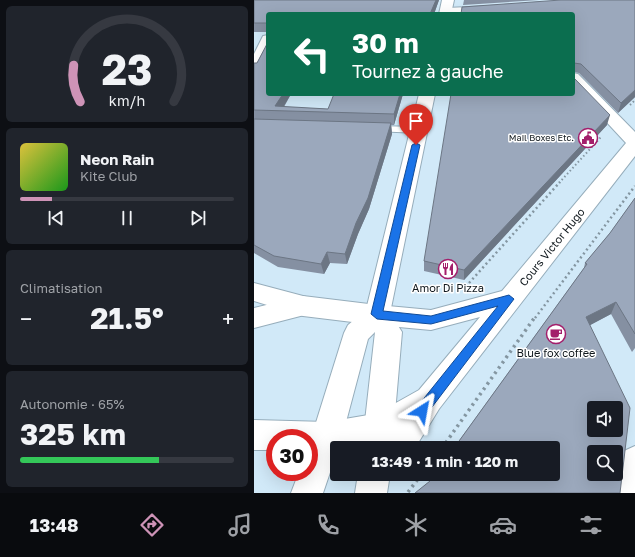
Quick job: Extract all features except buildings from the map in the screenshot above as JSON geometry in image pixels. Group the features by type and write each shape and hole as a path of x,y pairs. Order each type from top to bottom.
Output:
{"street":[{"path":"446,12 448,0"},
{"path":"460,12 504,9"},
{"path":"254,37 266,38"},
{"path":"254,68 266,42"},
{"path":"575,80 635,143"},
{"path":"308,493 357,333 377,314 428,96"},
{"name":"Cours Victor Hugo","path":"385,441 429,399 635,143"},
{"path":"254,292 303,306 431,320 509,299"},
{"path":"254,318 303,306"},
{"path":"254,435 326,437 385,441 389,332 377,314"},
{"path":"632,493 635,462"}],"lane":[{"path":"364,128 419,130"}],"path":[{"path":"464,288 604,133"},
{"path":"447,441 559,284 635,186"},
{"path":"408,492 417,481"}],"place":[{"name":"Mail Boxes Etc.","path":"588,138"},
{"name":"Amor Di Pizza","path":"448,269"},
{"name":"Blue fox coffee","path":"556,334"}],"route":[{"path":"416,145 377,314 431,320 509,299 429,399 422,411"}]}
